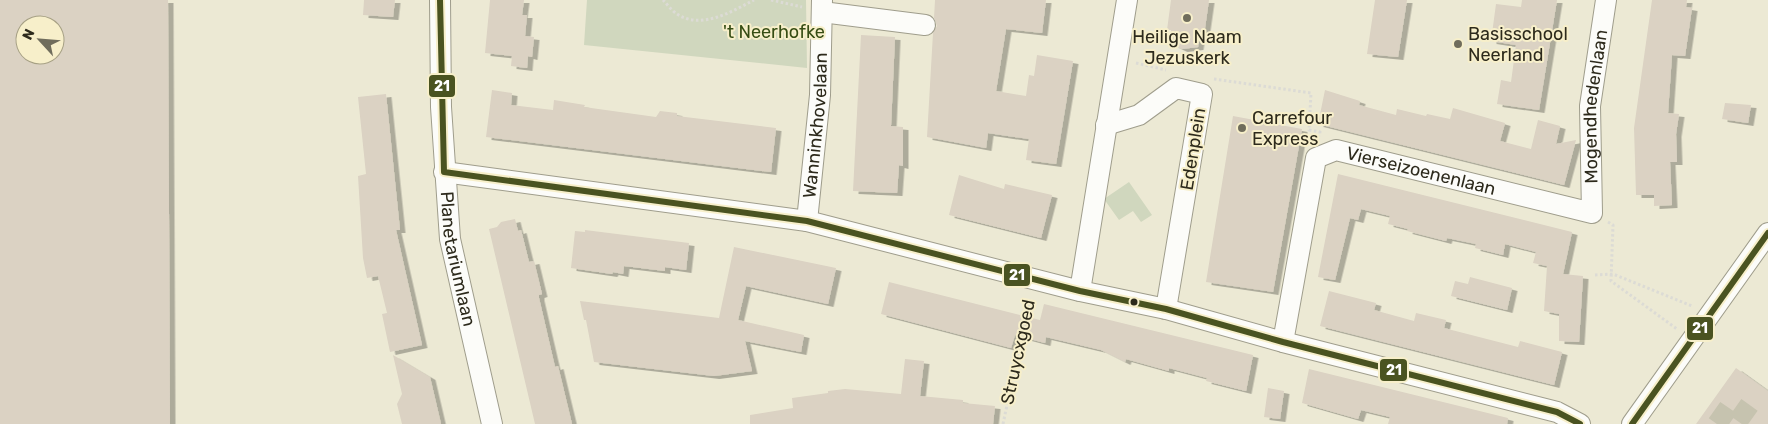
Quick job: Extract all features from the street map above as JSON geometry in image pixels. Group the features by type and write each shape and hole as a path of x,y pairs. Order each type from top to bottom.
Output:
{"street":[{"name":"Planetariumlaan","path":"440,0 441,107 450,239 492,424"},
{"path":"1080,291 1127,0"},
{"name":"Mogendhedenlaan","path":"1592,213 1590,106 1606,0"},
{"path":"822,6 925,25"},
{"name":"Wanninkhovelaan","path":"807,221 820,95 822,6"},
{"name":"Edenplein","path":"1106,125 1139,115 1176,88 1202,94 1166,309"},
{"name":"Vierseizoenenlaan","path":"1316,158 1336,150 1592,213"},
{"path":"1283,342 1316,158"},
{"path":"444,172 807,221 1080,291 1166,309 1283,342 1557,412 1580,424"},
{"path":"1634,423 1768,233"}],"path":[{"path":"663,0 676,14 696,22 728,14 754,0"},
{"path":"771,0 822,6"},
{"path":"1116,59 1174,72"},
{"path":"1212,79 1311,92 1308,130 1320,132 1316,158"},
{"path":"1592,213 1613,225 1613,274 1611,281 1692,340"},
{"path":"1595,275 1613,274 1711,313"},
{"name":"Struycxgoed","path":"1003,424 1034,279"}],"green space":[{"name":"'t Neerhofke","path":"587,0 806,0 807,68 584,45"},
{"path":"1129,182 1152,215 1141,222 1133,211 1119,220 1104,199"}],"building":[{"path":"0,0 168,0 170,424 0,424"},
{"path":"364,0 395,0 393,17 363,15"},
{"path":"490,0 524,0 522,15 527,15 525,36 534,37 532,57 528,56 527,68 511,66 512,56 485,53"},
{"path":"935,0 1046,0 1042,33 1006,29 996,91 1026,96 1029,75 1034,76 1037,55 1073,61 1056,164 1026,160 1029,139 988,133 986,148 927,137 933,33 937,26 934,18"},
{"name":"Heilige Naam Jezuskerk","path":"1171,0 1209,0 1204,35 1200,35 1198,47 1182,49 1169,43 1171,30 1167,30"},
{"path":"1375,0 1407,0 1398,57 1367,54"},
{"path":"1522,0 1557,0 1539,110 1497,104 1501,80 1511,82 1516,45 1491,41 1496,4 1521,7"},
{"path":"1652,0 1687,0 1686,7 1692,8 1685,56 1672,55 1668,113 1679,114 1676,134 1677,162 1670,162 1672,205 1654,206 1654,195 1636,195 1634,128"},
{"path":"861,35 895,37 891,126 903,127 903,166 899,165 897,193 853,191"},
{"path":"492,90 512,93 511,105 553,110 554,100 585,105 584,107 656,117 660,111 677,113 677,116 776,128 771,172 486,137"},
{"path":"1325,90 1360,101 1359,105 1396,115 1397,109 1426,116 1427,114 1450,119 1453,108 1505,123 1500,141 1531,149 1538,120 1560,126 1556,144 1576,140 1564,185 1318,124"},
{"path":"386,94 400,230 396,230 422,345 390,352 382,314 387,313 378,276 367,278 363,258 358,176 366,174 358,97"},
{"path":"1725,103 1751,105 1748,123 1722,119"},
{"path":"1233,116 1302,129 1273,292 1206,282"},
{"path":"1338,174 1572,232 1563,274 1583,276 1579,342 1559,341 1559,314 1544,311 1547,266 1533,263 1536,252 1505,244 1503,255 1475,248 1476,244 1447,238 1446,241 1407,231 1408,229 1388,224 1390,216 1361,209 1358,220 1350,218 1335,280 1318,277"},
{"path":"959,175 1004,189 1005,184 1052,195 1041,238 949,215"},
{"path":"515,219 518,231 521,230 529,262 534,261 542,294 539,295 539,298 555,367 558,366 572,424 535,424 489,229 497,227 501,222"},
{"path":"585,230 689,243 686,270 665,267 665,271 624,266 623,274 613,272 612,274 571,268 575,231 585,232"},
{"path":"734,247 836,268 828,304 746,286 738,320 804,335 801,352 745,341 752,371 714,376 594,362 586,320 584,320 580,301 719,318"},
{"path":"1470,277 1512,288 1507,310 1451,296 1455,281 1468,284"},
{"path":"889,282 1040,320 1044,304 1253,355 1246,391 1206,381 1207,378 1169,368 1169,371 1126,359 1125,362 1101,350 1046,337 1045,343 1015,335 1011,348 881,314"},
{"path":"1329,291 1376,303 1374,310 1414,321 1416,313 1446,320 1444,328 1518,347 1520,341 1562,352 1554,385 1320,326"},
{"path":"393,355 430,377 441,424 402,424 397,404 402,394"},
{"path":"905,359 924,361 920,396 963,400 963,403 995,406 993,424 750,424 750,415 793,408 792,398 845,389 901,394"},
{"path":"1736,368 1768,391 1768,424 1696,424"},
{"path":"1309,369 1508,418 1507,424 1388,424 1390,417 1361,410 1358,419 1302,403"},
{"path":"1268,388 1284,391 1280,419 1264,417"}],"tunnel":[{"path":"1717,424 1731,404 1759,424"}],"transit line":[{"name":"21","path":"440,0 444,172"},
{"name":"21","path":"444,172 807,221 1080,291 1166,309 1283,342 1557,412 1580,424"},
{"name":"21","path":"1632,424 1768,233"}],"place":[{"name":"Heilige Naam Jezuskerk","path":"1187,18"},
{"name":"Basisschool Neerland","path":"1458,44"},
{"name":"Carrefour Express","path":"1242,128"}]}
